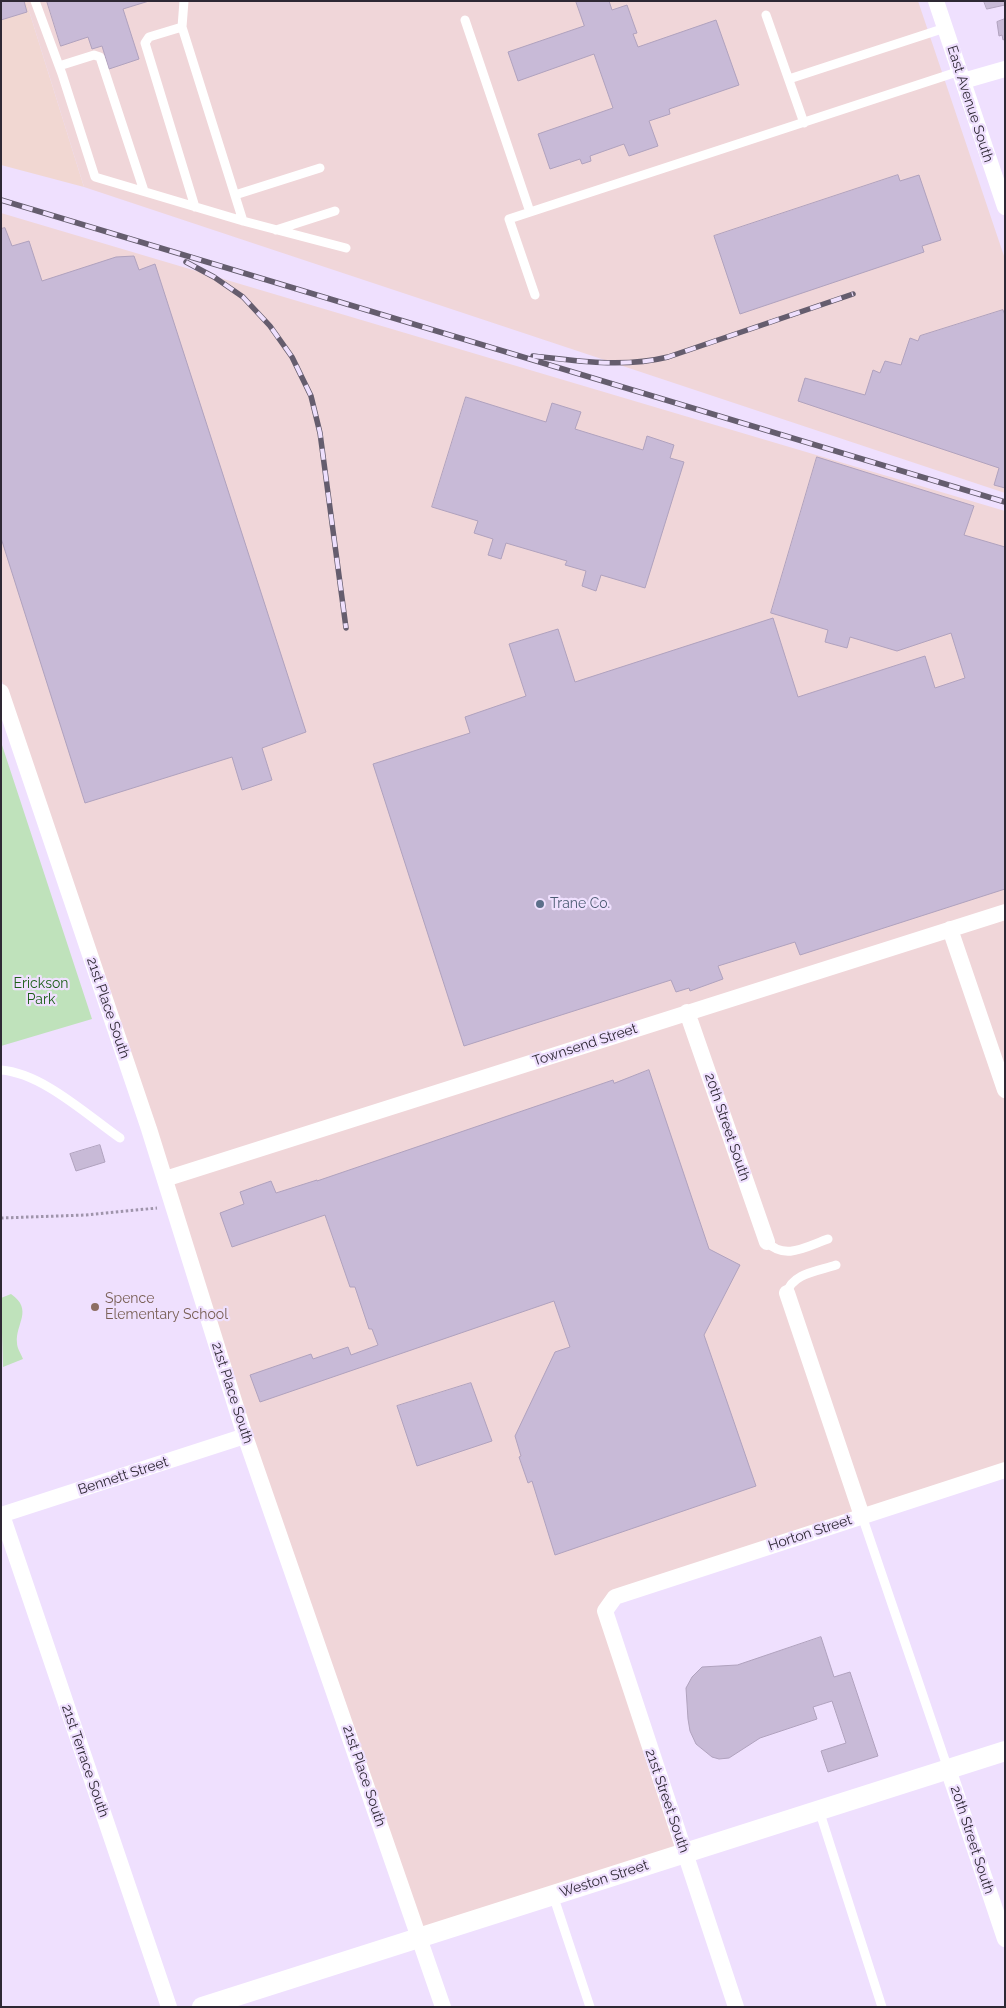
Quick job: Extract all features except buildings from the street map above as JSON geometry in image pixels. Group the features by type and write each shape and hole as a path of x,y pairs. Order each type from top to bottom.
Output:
{"street":[{"name":"East Avenue South","path":"936,1 1005,207"},
{"path":"962,76 1005,69"},
{"name":"21st Place South","path":"1,692 164,1178 245,1436 443,2007"},
{"name":"Townsend Street","path":"164,1178 1005,912"},
{"path":"950,929 1005,1090"},
{"name":"20th Street South","path":"687,1012 767,1242"},
{"path":"787,1293 862,1516"},
{"name":"Bennett Street","path":"2,1515 245,1436"},
{"name":"Horton Street","path":"615,1597 1005,1470"},
{"name":"21st Terrace South","path":"2,1515 169,2007"},
{"name":"21st Street South","path":"615,1597 606,1611 736,2007"},
{"name":"Weston Street","path":"202,2007 1005,1751"},
{"name":"20th Street South","path":"948,1769 1005,1939"}],"lane":[{"path":"35,1 59,66 95,177 243,221 346,248"},
{"path":"184,1 182,27 243,221"},
{"path":"766,15 804,123"},
{"path":"465,20 530,212"},
{"path":"182,27 149,37 145,43 195,207"},
{"path":"789,79 945,28"},
{"path":"59,66 94,55 100,57 144,192"},
{"path":"535,295 509,219 804,123 962,76"},
{"path":"235,195 320,168"},
{"path":"276,230 335,211"},
{"path":"1,1070 9,1070 46,1086 120,1138"},
{"path":"767,1242 775,1250 786,1252 828,1239"},
{"path":"787,1293 789,1286 795,1280 836,1265"},
{"path":"862,1516 948,1769"},
{"path":"819,1810 882,2007"},
{"path":"553,1895 590,2007"}],"path":[{"path":"1,1218 151,1210 172,1204"}],"shaded area":[{"path":"1,1 26,1 84,187 1,165"},
{"path":"26,1 918,1 1005,259 1005,493 84,187"},
{"name":"Trane Co.","path":"1,213 1005,511 1005,1471 615,1597 606,1611 685,1853 420,1937 165,1179 1,678"}],"green space":[{"name":"Erickson Park","path":"1,742 92,1019 1,1046"},
{"path":"11,1294 18,1300 21,1306 22,1317 17,1343 23,1359 3,1367 1,1298"}],"railway":[{"path":"1,200 1005,502"},
{"path":"186,262 214,277 243,297 270,326 292,357 311,396 320,433 346,628"},
{"path":"533,356 617,363 668,357 853,294"}],"place":[{"name":"Trane Co.","path":"540,904"},
{"name":"Spence Elementary School","path":"95,1307"}]}
